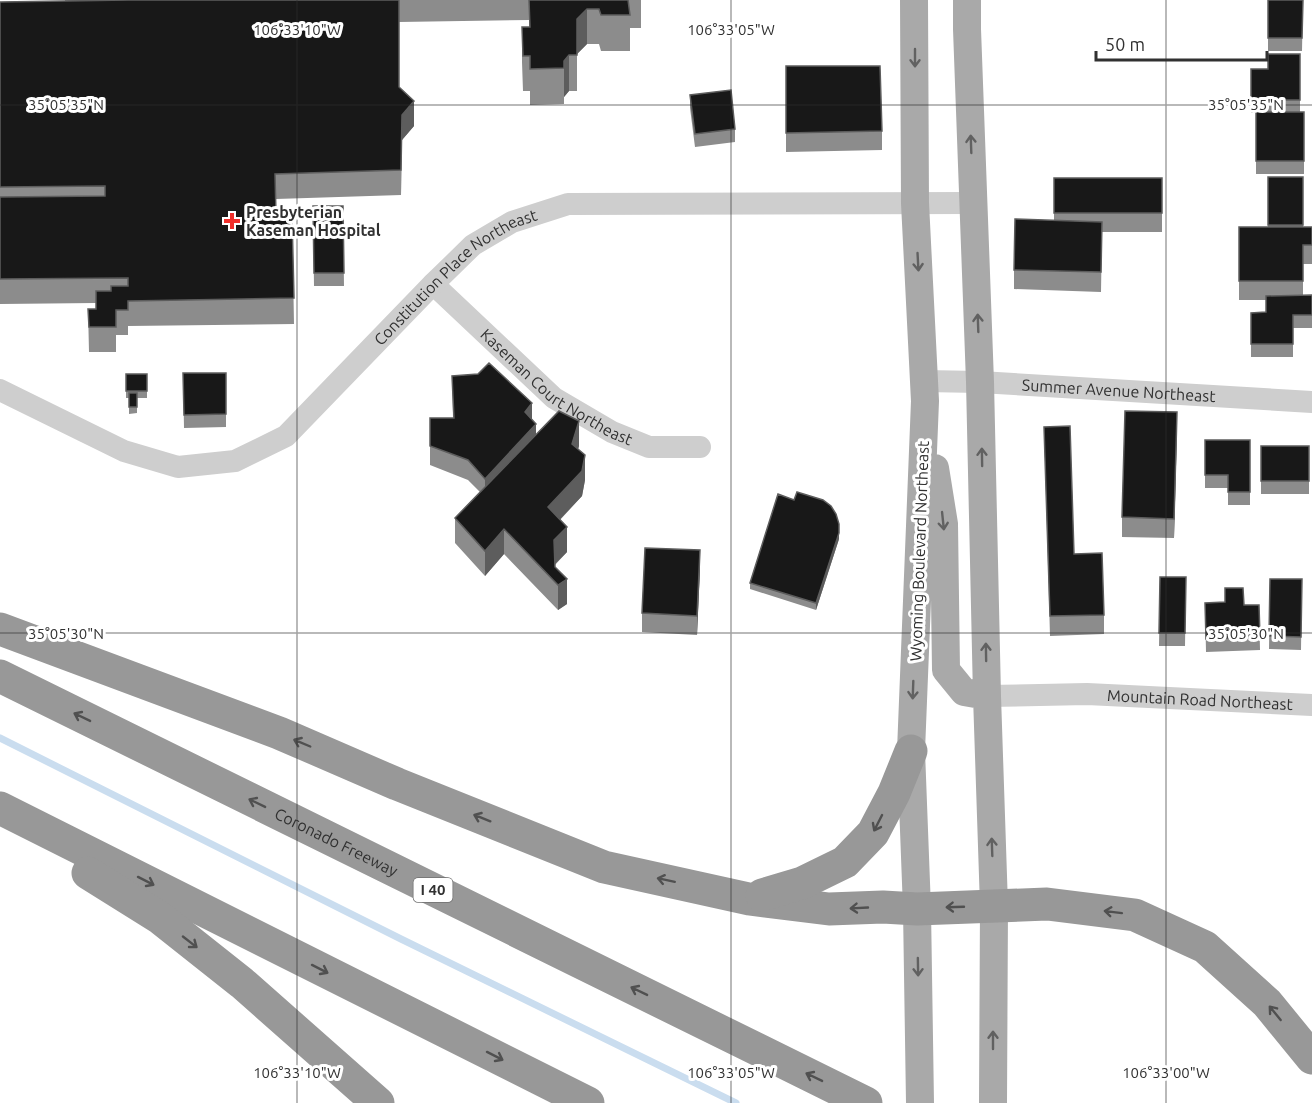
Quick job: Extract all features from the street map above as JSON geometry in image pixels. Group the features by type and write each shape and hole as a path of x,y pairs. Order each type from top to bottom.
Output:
{"highway":[{"path":"0,629 279,733 397,784 604,867 749,899 829,909 883,907 917,909 1047,904 1135,915 1205,947 1267,1003 1312,1058"},
{"name":"Coronado Freeway","path":"0,676 867,1103"},
{"path":"749,899 802,884 845,862 873,833 894,793 911,751"},
{"path":"0,808 588,1103"},
{"path":"0,818 159,918 242,983 378,1103"}],"main road":[{"name":"Wyoming Boulevard Northeast","path":"914,0 915,203 925,391 911,751 917,909 920,1103"},
{"path":"967,0 994,906 993,1101"},
{"path":"925,391 944,524 946,670 964,692 987,696"}],"street":[{"name":"Constitution Place Northeast","path":"0,390 123,451 178,467 235,460 286,436 473,245 512,222 568,204 974,203"},
{"name":"Kaseman Court Northeast","path":"433,284 554,399 612,432 649,447 700,447"},
{"name":"Summer Avenue Northeast","path":"925,391 980,382 1312,402"},
{"name":"Mountain Road Northeast","path":"987,696 1088,694 1312,705"}],"building":[{"path":"399,0 399,87 414,101 402,115 401,170 275,174 276,214 292,215 294,298 128,301 128,310 116,310 116,327 89,327 88,309 96,309 96,291 111,291 111,286 128,286 128,278 0,279 0,197 105,196 105,186 0,187 0,2"},
{"path":"529,0 628,0 630,15 601,15 599,9 587,9 577,19 577,55 569,55 564,61 564,68 530,69 530,56 523,56 522,27 530,27"},
{"path":"1268,0 1303,0 1302,38 1268,38"},
{"path":"1268,54 1300,54 1300,100 1251,100 1251,69 1268,69"},
{"path":"786,66 880,66 882,131 786,133"},
{"path":"731,90 735,129 695,134 690,95"},
{"path":"1256,112 1304,112 1304,161 1256,161"},
{"path":"1268,177 1303,177 1303,225 1268,225"},
{"path":"1054,178 1162,178 1162,213 1054,213"},
{"path":"313,206 343,206 344,273 314,273"},
{"path":"1015,219 1102,222 1101,272 1014,270"},
{"path":"1239,227 1312,227 1312,245 1303,245 1303,281 1239,281"},
{"path":"1312,295 1312,315 1293,315 1293,344 1251,344 1251,313 1266,312 1266,296"},
{"path":"489,363 532,403 525,412 536,424 485,479 468,460 430,446 430,418 454,418 452,376 478,374"},
{"path":"183,373 226,373 226,414 184,415"},
{"path":"126,374 147,374 147,391 126,391"},
{"path":"129,393 137,393 137,407 129,407"},
{"path":"559,411 579,421 572,444 585,455 582,471 548,507 567,527 554,540 555,567 567,579 558,585 504,529 485,551 455,518"},
{"path":"1125,411 1177,412 1174,519 1122,517"},
{"path":"1070,426 1074,554 1102,553 1104,615 1050,616 1044,427"},
{"path":"1205,440 1250,440 1250,492 1228,492 1228,475 1205,475"},
{"path":"1261,446 1309,446 1309,481 1261,481"},
{"path":"797,492 823,500 831,506 839,524 839,533 816,603 750,583 778,494 794,500"},
{"path":"645,548 700,550 697,616 642,613"},
{"path":"1160,577 1186,577 1185,633 1159,633"},
{"path":"1270,579 1302,579 1301,637 1269,636"},
{"path":"1225,588 1243,588 1244,605 1259,605 1260,637 1206,639 1205,603 1225,602"}],"waterway":[{"path":"0,738 401,939 736,1103"}],"place":[{"name":"Presbyterian Kaseman Hospital","path":"232,221"}]}
